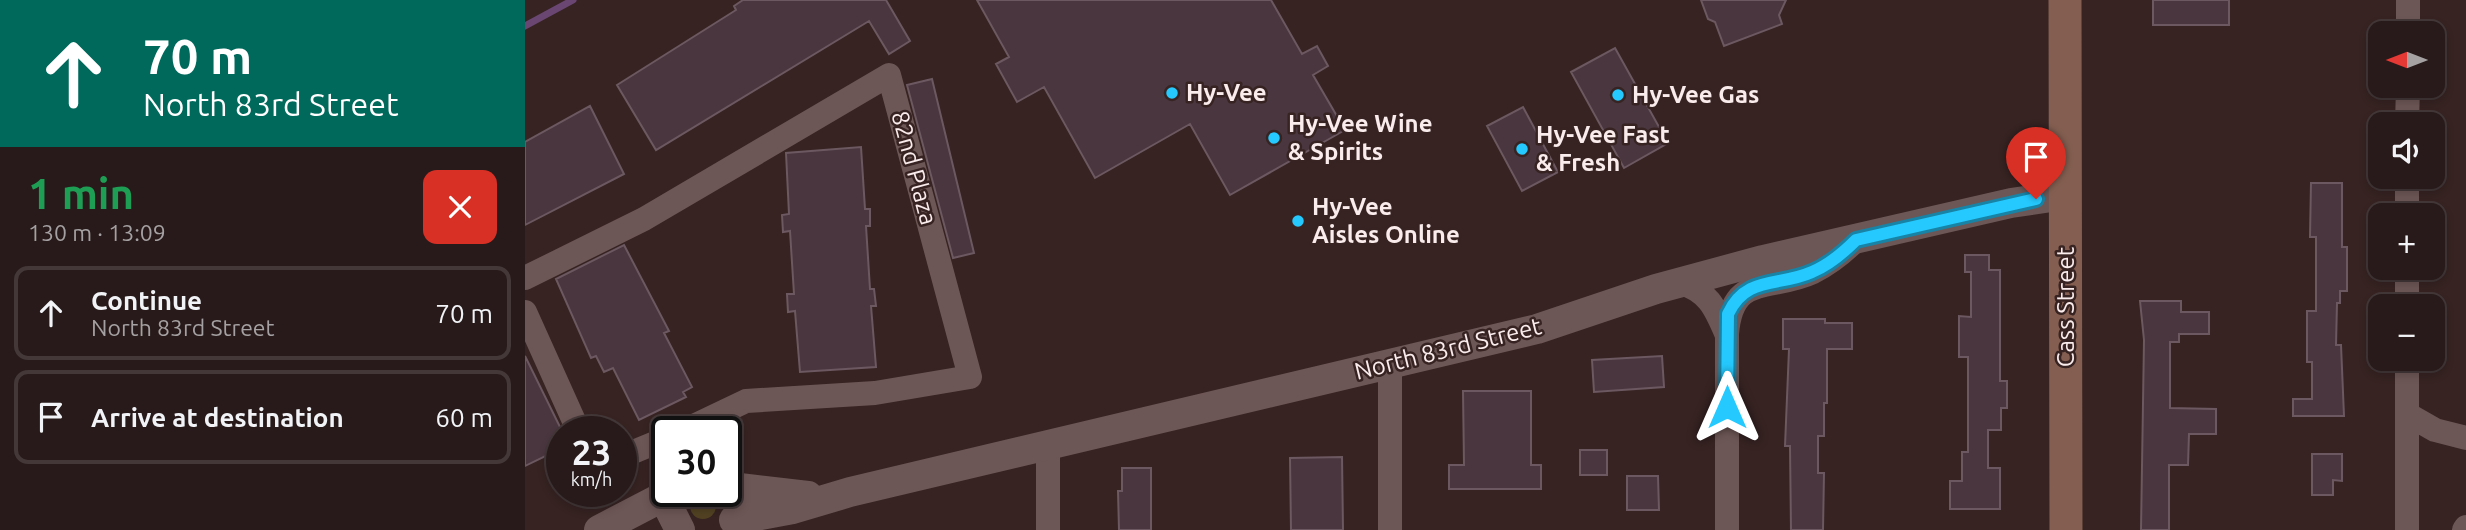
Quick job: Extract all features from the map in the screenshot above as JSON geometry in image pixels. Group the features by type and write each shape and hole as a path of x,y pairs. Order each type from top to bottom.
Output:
{"main road":[{"name":"Cass Street","path":"2065,0 2066,530"}],"street":[{"path":"2408,0 2408,21"},
{"name":"82nd Plaza","path":"525,278 644,219 889,75 969,377 875,393 745,401 714,416"},
{"name":"North 83rd Street","path":"730,527 829,498 1569,320 1679,282 2011,204 2065,195"},
{"path":"1727,530 1728,314 1735,300 1748,288 1811,273 1838,257 1856,240"},
{"path":"1679,282 1706,294 1715,306 1727,334"},
{"path":"525,312 531,342 570,416"},
{"path":"1389,530 1390,364"},
{"path":"2407,371 2407,530"},
{"path":"2407,414 2435,430 2466,438"},
{"path":"1048,446 1048,530"},
{"name":"North 83rd Street","path":"742,486 829,498"},
{"path":"599,530 651,506"},
{"path":"670,507 680,530"},
{"path":"730,527 736,507"}],"shaded area":[{"path":"690,507 716,507 712,515 703,519 691,511"}],"building":[{"path":"743,0 886,0 910,41 889,54 869,21 656,150 617,85 736,10 734,6"},
{"name":"Hy-Vee","path":"977,0 1271,0 1302,54 1317,46 1328,66 1313,75 1345,130 1230,195 1190,124 1095,178 1044,87 1017,102 996,64 1009,57"},
{"path":"1701,0 1786,0 1779,15 1782,24 1724,46 1715,22 1708,19"},
{"path":"2153,0 2229,0 2229,25 2153,25"},
{"path":"1615,48 1668,143 1624,168 1571,72"},
{"path":"932,79 974,253 953,258 907,85"},
{"path":"590,106 624,174 525,225 525,142"},
{"name":"Hy-Vee Fast & Fresh","path":"1523,107 1558,172 1522,191 1487,126"},
{"path":"861,147 865,209 870,209 870,226 866,226 870,289 874,289 876,306 871,306 876,367 800,372 795,311 788,312 787,294 794,294 790,231 783,232 782,215 789,214 786,153"},
{"path":"2311,183 2342,183 2342,247 2347,247 2347,291 2340,291 2340,303 2337,303 2336,345 2341,345 2344,416 2293,416 2293,399 2312,399 2312,362 2307,362 2307,311 2316,311 2316,237 2310,237"},
{"path":"624,245 669,331 664,333 692,387 683,392 686,397 639,420 613,368 604,372 596,356 591,358 556,279"},
{"path":"1965,255 1989,255 1989,270 2000,270 2000,381 2007,381 2007,408 2001,408 2001,430 1988,430 1988,468 2000,468 2000,509 1950,509 1950,481 1962,481 1962,452 1968,452 1968,357 1959,357 1959,316 1971,317 1971,272 1965,272"},
{"path":"2140,301 2181,301 2181,312 2209,312 2209,334 2179,334 2179,342 2170,342 2170,408 2216,409 2216,434 2189,434 2188,465 2169,465 2169,530 2141,530 2144,340"},
{"path":"1783,319 1825,319 1825,323 1852,323 1852,349 1827,349 1824,436 1818,436 1818,473 1824,473 1823,530 1791,530 1790,446 1785,446 1789,349 1783,349"},
{"path":"525,356 555,416 546,416 546,456 525,466"},
{"path":"1662,356 1664,387 1594,392 1592,360"},
{"path":"1463,391 1531,391 1531,465 1541,465 1541,489 1449,489 1449,465 1464,465"},
{"path":"1580,450 1607,450 1607,475 1580,475"},
{"path":"2312,454 2342,454 2342,481 2333,480 2333,495 2312,495"},
{"path":"1342,457 1343,530 1291,530 1290,458"},
{"path":"1122,468 1151,468 1151,530 1119,530 1118,491 1122,491"},
{"path":"1627,476 1658,476 1659,510 1627,510"}],"waterway":[{"path":"525,26 573,0"}],"place":[{"name":"Hy-Vee","path":"1172,93"},
{"name":"Hy-Vee Gas","path":"1618,95"},
{"name":"Hy-Vee Wine & Spirits","path":"1274,138"},
{"name":"Hy-Vee Fast & Fresh","path":"1522,149"},
{"name":"Hy-Vee Aisles Online","path":"1298,221"}],"route":[{"path":"1727,407 1728,314 1735,300 1748,288 1811,273 1838,257 1856,240 2036,199"}]}
